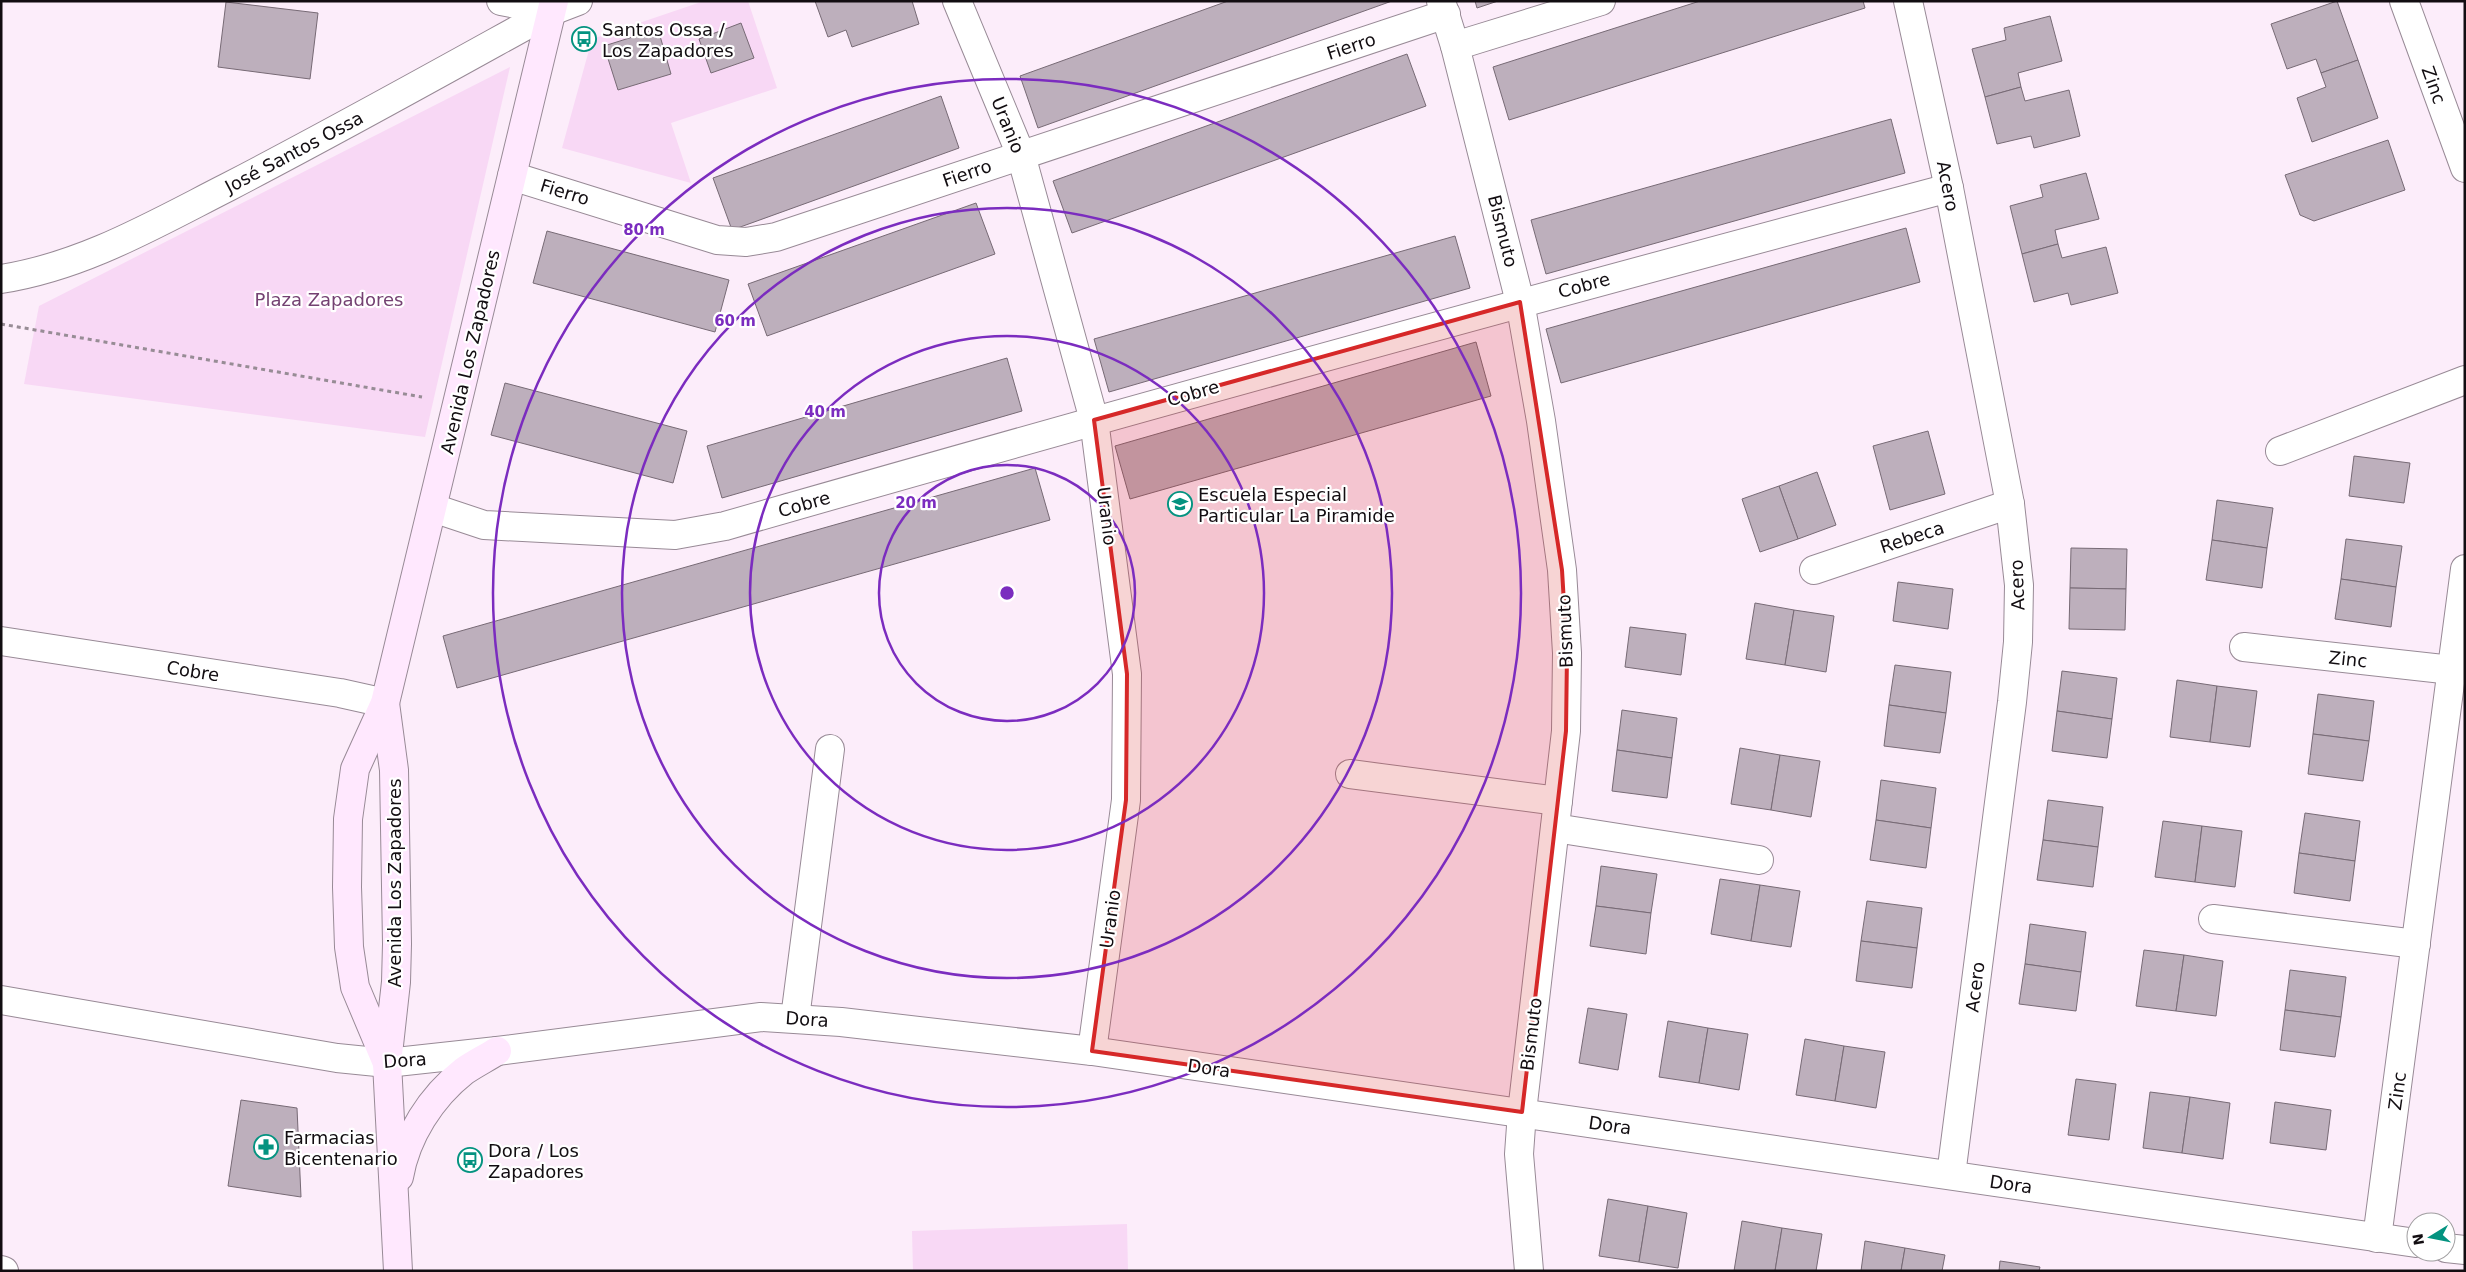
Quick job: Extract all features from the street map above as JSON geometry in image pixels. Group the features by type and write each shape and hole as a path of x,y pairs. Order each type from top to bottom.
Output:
{"main road":[{"name":"Avenida Los Zapadores","path":"387,1063 354,987 349,947 347,887 348,819 355,769 385,703 553,6"},
{"name":"Avenida Los Zapadores","path":"385,703 394,770 398,944 396,982 387,1063 398,1271"},
{"path":"395,1204 401,1165 415,1130 431,1106 464,1071 497,1051"}],"street":[{"path":"501,1 553,6"},
{"name":"José Santos Ossa","path":"1,279 57,267 134,235 317,141 553,6 578,1"},
{"name":"Uranio","path":"957,1 1021,155 1094,420 1128,674 1126,800 1092,1051"},
{"path":"1455,46 1601,1"},
{"name":"Acero","path":"1908,1 1949,188 2010,504 2018,585 2016,659 1951,1175"},
{"name":"Zinc","path":"2404,1 2465,168"},
{"name":"Fierro","path":"512,176 717,240 746,242 776,237 1021,155 1443,8"},
{"name":"Bismuto","path":"1443,8 1455,46 1520,302 1541,422 1562,570 1567,653 1566,731 1522,1112 1520,1163 1529,1271"},
{"name":"Cobre","path":"433,508 484,525 675,535 725,526 1094,420 1520,302 1949,188"},
{"path":"2280,451 2465,380"},
{"name":"Rebeca","path":"1814,570 2010,504"},
{"name":"Zinc","path":"2378,1238 2465,569"},
{"name":"Cobre","path":"1,641 340,693 385,703"},
{"name":"Zinc","path":"2244,647 2452,670"},
{"path":"794,1018 830,749"},
{"path":"1350,774 1558,801"},
{"path":"1555,828 1759,860"},
{"path":"2213,919 2416,944"},
{"name":"Dora","path":"1,1000 337,1058 387,1063 497,1051 717,1021 761,1017 794,1018 1092,1051 1522,1112 2406,1242"}],"path":[{"path":"1,324 458,404"}],"highlighted area":[{"path":"1520,302 1562,570 1567,653 1566,731 1522,1112 1092,1051 1126,800 1127,674 1094,420"}],"green space":[{"path":"704,1 748,1 777,88 671,123 691,183 562,148 592,39"},
{"name":"Plaza Zapadores","path":"510,67 425,437 24,384 39,306"},
{"path":"1127,1224 1128,1271 913,1271 912,1231"}],"building":[{"path":"815,1 912,1 919,24 852,47 846,30 828,37"},
{"path":"1228,1 1392,1 1038,128 1020,76"},
{"path":"1475,1 1498,1 1477,8"},
{"path":"1700,1 1863,1 1865,8 1509,120 1493,67"},
{"path":"2337,1 2358,60 2321,73 2316,59 2287,69 2271,24"},
{"path":"226,2 318,13 310,79 218,67"},
{"path":"2050,16 2062,61 2018,73 2021,87 1985,97 1972,49 2006,40 2004,28"},
{"path":"741,23 754,58 711,73 699,39"},
{"path":"658,29 671,74 618,90 604,46"},
{"path":"1407,54 1426,106 1072,233 1053,181"},
{"path":"2358,60 2378,118 2312,142 2297,98 2326,87 2321,73"},
{"path":"2021,87 2025,101 2069,90 2080,136 2034,148 2031,136 1997,144 1985,97"},
{"path":"941,96 959,148 732,230 713,178"},
{"path":"1891,119 1905,173 1546,274 1531,220"},
{"path":"2388,140 2405,190 2314,221 2300,215 2285,175"},
{"path":"2086,173 2099,219 2055,230 2058,244 2022,254 2010,206 2043,197 2040,185"},
{"path":"976,203 995,254 767,336 748,284"},
{"path":"1906,228 1920,282 1561,383 1546,329"},
{"path":"547,231 729,280 715,332 533,283"},
{"path":"1455,236 1470,288 1109,392 1094,339"},
{"path":"2058,244 2062,258 2106,247 2118,293 2071,305 2068,293 2034,302 2022,254"},
{"path":"1476,342 1491,396 1130,499 1115,446"},
{"path":"1007,358 1022,411 722,498 707,446"},
{"path":"505,383 687,431 673,483 491,435"},
{"path":"1928,431 1945,494 1890,510 1873,446"},
{"path":"2354,456 2410,463 2404,503 2349,496"},
{"path":"1035,468 1050,520 457,688 443,636"},
{"path":"1817,472 1836,525 1798,539 1779,486"},
{"path":"1779,486 1798,539 1760,552 1742,499"},
{"path":"2217,500 2273,508 2267,548 2212,540"},
{"path":"2346,539 2402,546 2396,587 2341,579"},
{"path":"2212,540 2267,548 2262,588 2206,580"},
{"path":"2071,548 2127,549 2126,589 2070,588"},
{"path":"2341,579 2396,587 2391,627 2335,619"},
{"path":"1898,582 1953,589 1948,629 1893,621"},
{"path":"2070,588 2126,589 2125,630 2069,629"},
{"path":"1755,603 1794,610 1785,665 1746,659"},
{"path":"1794,610 1834,616 1826,672 1785,665"},
{"path":"1630,627 1686,634 1681,675 1625,667"},
{"path":"1895,665 1951,672 1946,713 1889,705"},
{"path":"2062,671 2117,678 2112,719 2057,711"},
{"path":"2177,680 2217,686 2210,742 2170,737"},
{"path":"2217,686 2257,691 2250,747 2210,742"},
{"path":"2318,694 2374,701 2369,741 2313,734"},
{"path":"1889,705 1946,713 1940,753 1884,746"},
{"path":"1622,710 1677,718 1672,758 1617,750"},
{"path":"2057,711 2112,719 2107,758 2052,751"},
{"path":"2313,734 2369,741 2363,781 2308,774"},
{"path":"1740,748 1780,755 1771,810 1731,804"},
{"path":"1617,750 1672,758 1667,798 1612,791"},
{"path":"1780,755 1820,761 1811,817 1771,810"},
{"path":"1881,780 1936,788 1931,828 1876,820"},
{"path":"2048,800 2103,807 2098,847 2043,840"},
{"path":"2305,813 2360,821 2355,861 2299,853"},
{"path":"1876,820 1931,828 1926,868 1870,860"},
{"path":"2163,821 2202,826 2195,882 2155,877"},
{"path":"2202,826 2242,831 2235,887 2195,882"},
{"path":"2043,840 2098,847 2093,887 2037,880"},
{"path":"2299,853 2355,861 2350,901 2294,893"},
{"path":"1601,866 1657,874 1651,913 1596,906"},
{"path":"1720,879 1760,885 1751,941 1711,934"},
{"path":"1760,885 1800,891 1791,947 1751,941"},
{"path":"1867,901 1922,908 1917,948 1861,941"},
{"path":"1596,906 1651,913 1646,954 1590,946"},
{"path":"2030,924 2086,932 2081,972 2025,964"},
{"path":"1861,941 1917,948 1912,988 1856,981"},
{"path":"2144,950 2184,955 2176,1011 2136,1006"},
{"path":"2184,955 2223,961 2216,1016 2176,1011"},
{"path":"2025,964 2081,972 2076,1011 2019,1004"},
{"path":"2290,970 2346,977 2341,1017 2285,1010"},
{"path":"1588,1008 1627,1014 1618,1070 1579,1063"},
{"path":"2285,1010 2341,1017 2335,1057 2280,1050"},
{"path":"1668,1021 1708,1028 1699,1083 1659,1077"},
{"path":"1708,1028 1748,1034 1739,1090 1699,1083"},
{"path":"1805,1039 1844,1046 1835,1101 1796,1095"},
{"path":"1844,1046 1885,1052 1876,1108 1835,1101"},
{"path":"2076,1079 2116,1084 2109,1140 2068,1135"},
{"path":"2150,1092 2190,1097 2182,1153 2143,1148"},
{"path":"2190,1097 2230,1103 2223,1159 2182,1153"},
{"name":"Farmacias Bicentenario","path":"241,1100 297,1108 301,1197 228,1186"},
{"path":"2275,1102 2331,1110 2326,1150 2270,1143"},
{"path":"1608,1199 1648,1206 1639,1262 1599,1256"},
{"path":"1648,1206 1687,1213 1678,1268 1639,1262"},
{"path":"1742,1221 1782,1228 1775,1271 1734,1271"},
{"path":"1782,1228 1822,1234 1816,1271 1775,1271"},
{"path":"1865,1241 1905,1248 1901,1271 1861,1271"},
{"path":"1905,1248 1945,1255 1942,1271 1901,1271"},
{"path":"2000,1261 2040,1267 2039,1271 1999,1271"}],"place":[{"name":"Santos Ossa / Los Zapadores","path":"584,39"},
{"name":"Escuela Especial Particular La Piramide","path":"1180,504"},
{"name":"Farmacias Bicentenario","path":"266,1147"},
{"name":"Dora / Los Zapadores","path":"470,1160"}]}
